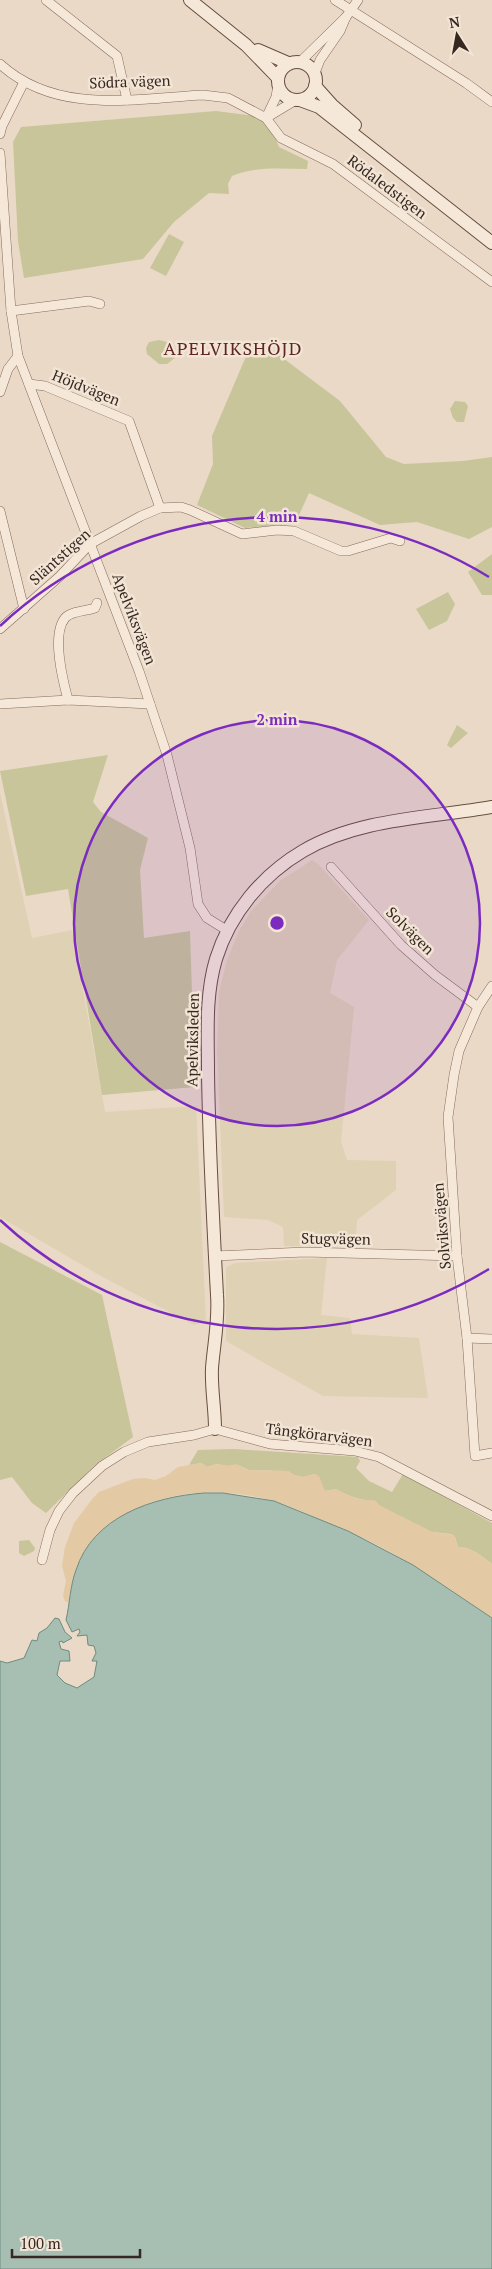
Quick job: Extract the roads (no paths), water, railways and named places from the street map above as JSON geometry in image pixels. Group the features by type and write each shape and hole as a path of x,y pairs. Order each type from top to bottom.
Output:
{"street":[{"path":"46,0 118,56 127,100"},
{"path":"190,0 246,45 278,81 283,94 318,106 492,243"},
{"path":"335,0 348,13 466,83 492,102"},
{"path":"266,118 276,96 280,71 314,50 358,0"},
{"path":"266,118 310,95 320,60 343,26 348,13"},
{"path":"246,45 294,63 309,66 315,80 332,105 391,154 423,188"},
{"name":"Södra vägen","path":"0,64 24,82 43,91 71,98 92,101 203,95 217,96 237,102 266,118"},
{"path":"0,134 11,105 24,82"},
{"name":"Rödaledstigen","path":"266,118 281,138 333,164 492,282"},
{"name":"Apelviksvägen","path":"0,153 12,311 18,356 150,704 181,806 198,904 207,918 228,930"},
{"path":"12,311 89,302 100,304"},
{"path":"0,392 8,368 18,356"},
{"name":"Höjdvägen","path":"29,384 45,386 129,421 160,508"},
{"name":"Släntstigen","path":"0,629 60,576 90,544 141,516 160,508 181,507 242,534 277,530 294,531 348,551 391,538 400,541"},
{"path":"0,511 24,608"},
{"path":"68,700 58,655 63,623 68,616 95,608 97,603"},
{"path":"0,704 68,700 150,704"},
{"name":"Apelviksleden","path":"215,1429 212,1383 217,1340 218,1296 214,1256 208,1015 212,975 228,930 246,901 265,880 294,857 322,842 379,824 492,807"},
{"name":"Solvägen","path":"331,866 401,945 435,975 478,1007"},
{"name":"Solviksvägen","path":"492,986 478,1007 460,1051 449,1107 449,1147 457,1256 467,1338 475,1456 492,1453"},
{"name":"Stugvägen","path":"214,1256 304,1252 457,1256"},
{"path":"467,1338 492,1339"},
{"path":"42,1560 50,1530 59,1511 73,1492 102,1466 124,1452 148,1442 194,1435 215,1429"},
{"name":"Tångkörarvägen","path":"215,1429 270,1444 355,1451 379,1457 492,1516"}],"district":[{"name":"APELVIKSHÖJD","path":"233,349"}]}
